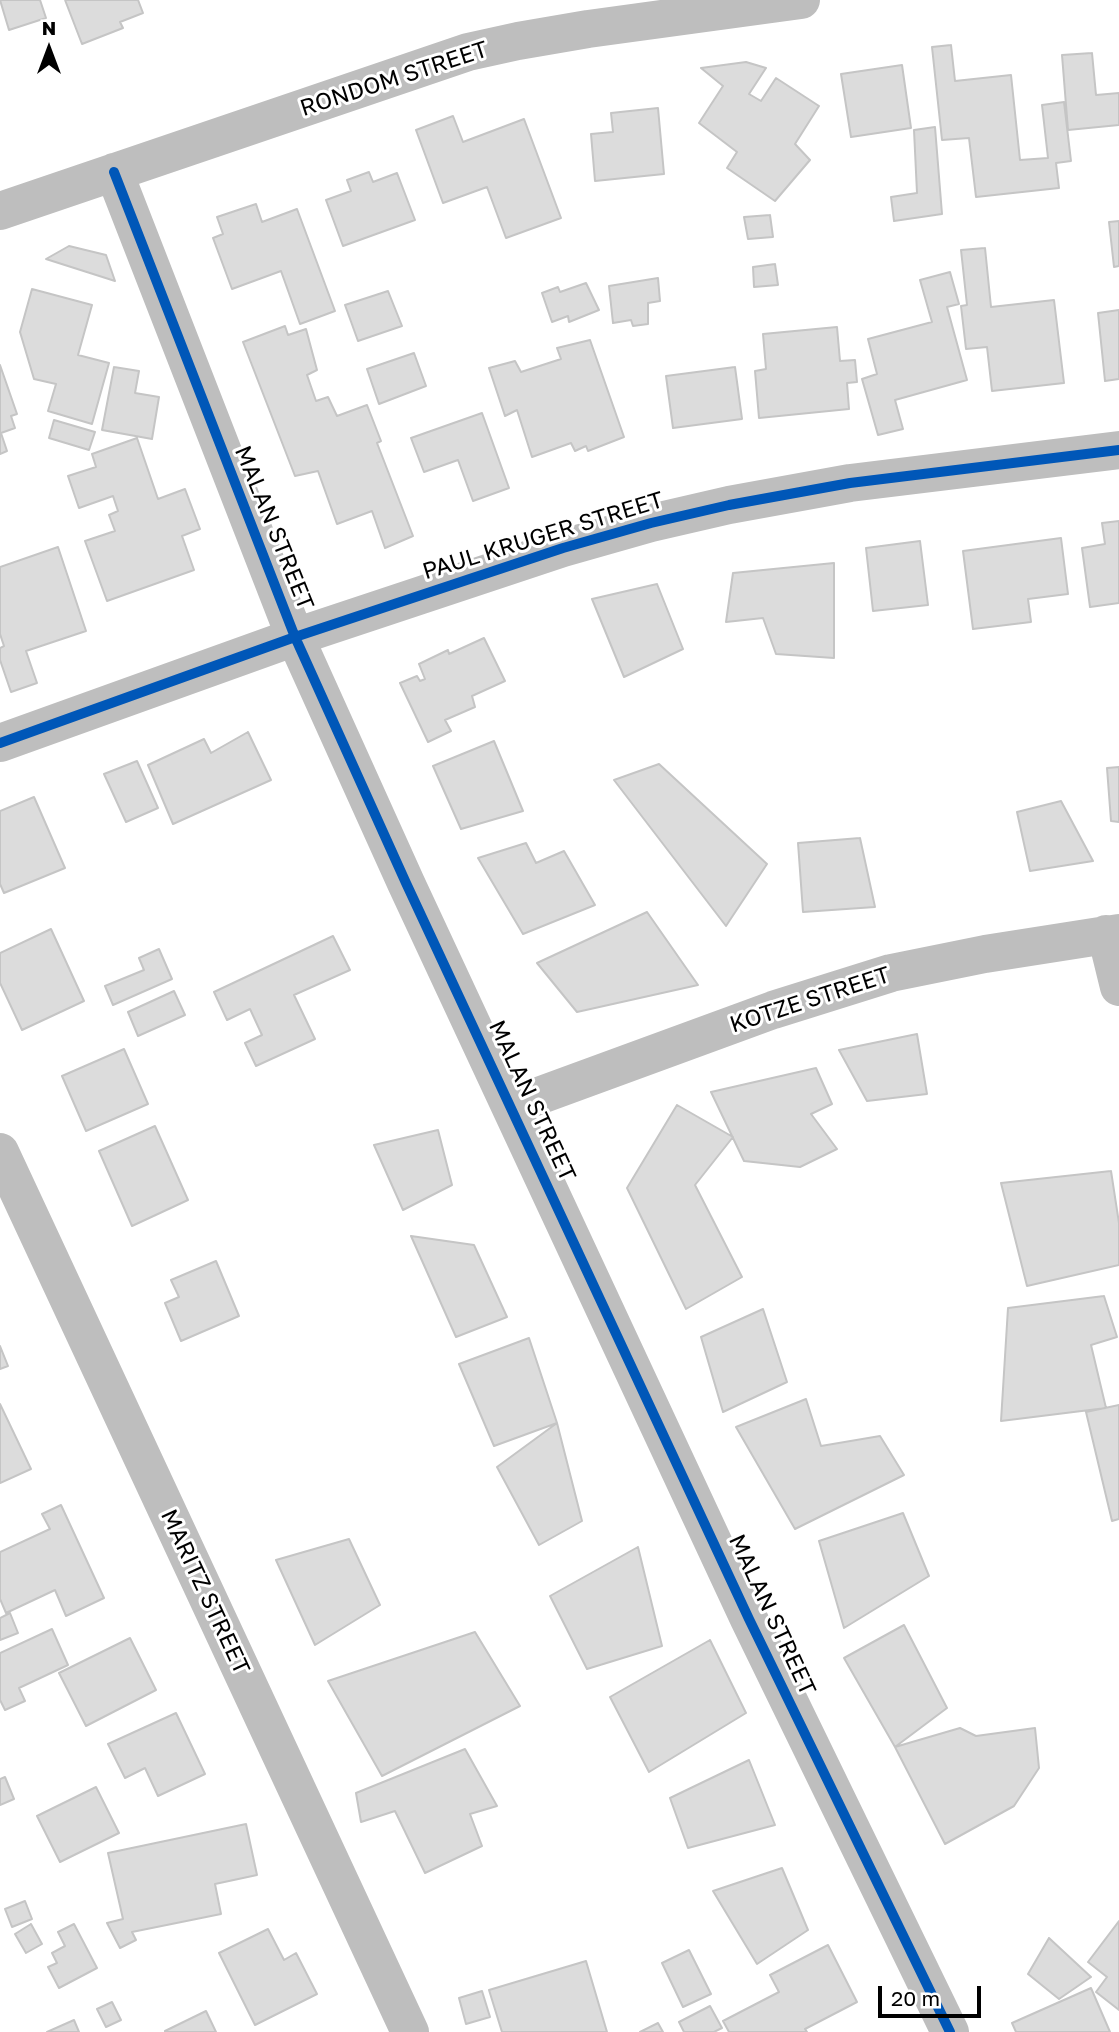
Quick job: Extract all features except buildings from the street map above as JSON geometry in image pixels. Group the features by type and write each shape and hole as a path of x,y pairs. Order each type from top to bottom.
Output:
{"street":[{"name":"RONDOM STREET","path":"0,211 468,52 720,6 801,0"},
{"name":"MALAN STREET","path":"114,172 295,636 749,1619 950,2032"},
{"name":"PAUL KRUGER STREET","path":"0,743 295,636 563,548 651,523 729,505 850,483 1119,450"},
{"name":"KOTZE STREET","path":"511,1106 774,1010 891,973 985,954 1113,934"},
{"path":"1113,934 1119,987"},
{"name":"MARITZ STREET","path":"0,1152 410,2032"}],"cycle path":[{"path":"114,172 295,637 406,883 749,1619 950,2032"},
{"path":"0,743 295,637 563,548 651,523 729,505 850,483 1119,450"}]}
